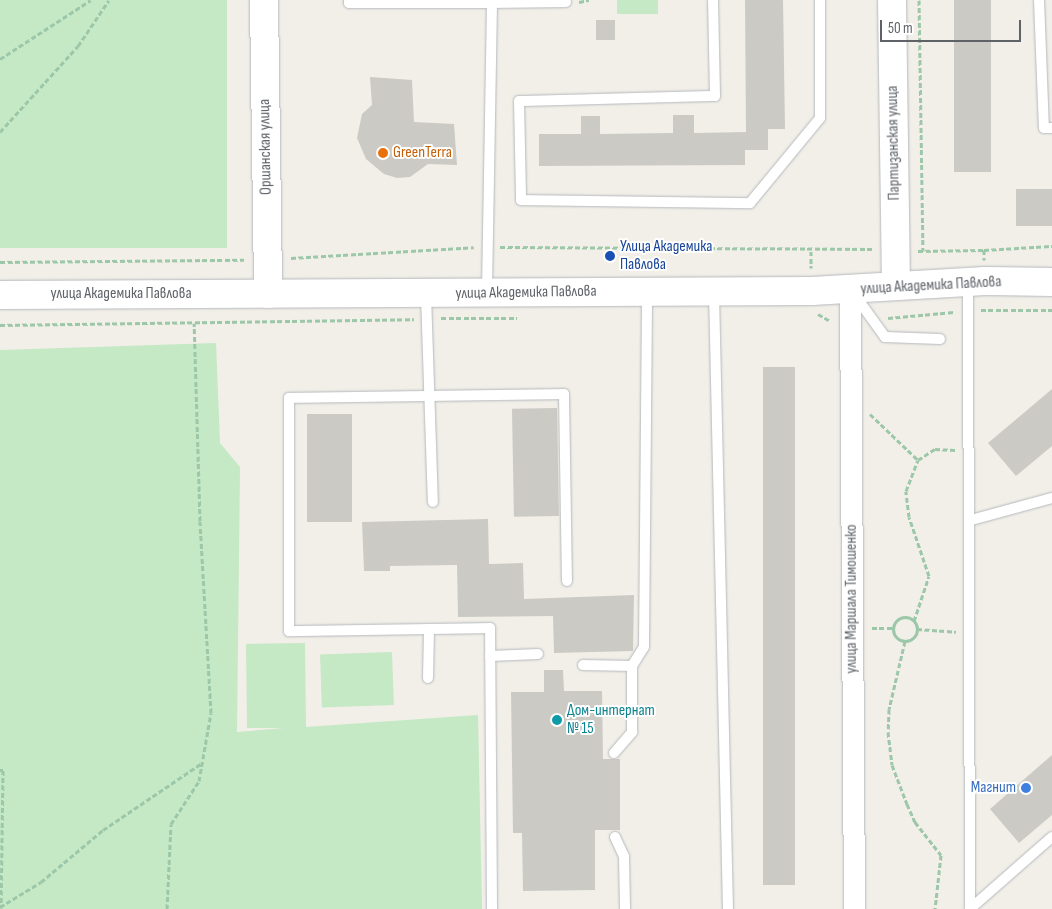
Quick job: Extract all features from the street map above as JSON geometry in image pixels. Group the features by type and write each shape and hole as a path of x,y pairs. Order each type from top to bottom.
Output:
{"street":[{"name":"Оршанская улица","path":"264,0 268,294"},
{"name":"Партизанская улица","path":"892,0 896,286"},
{"name":"улица Академика Павлова","path":"0,295 426,295 714,292 850,290 977,282 1052,282"},
{"name":"улица Маршала Тимошенко","path":"850,290 854,909"}],"lane":[{"path":"349,0 349,3 566,2"},
{"path":"713,0 716,96 519,101 521,200 750,202 820,118 820,0"},
{"path":"1039,0 1044,128 1052,128"},
{"path":"487,294 492,3"},
{"path":"970,909 971,451 977,282"},
{"path":"850,290 885,337 940,338"},
{"path":"614,752 632,732 632,666 644,647 646,292"},
{"path":"714,292 728,909"},
{"path":"426,295 433,502"},
{"path":"492,909 490,628 289,631 289,398 564,394 567,581"},
{"path":"971,520 1052,498"},
{"path":"428,678 429,629"},
{"path":"490,656 538,654"},
{"path":"583,665 632,666"},
{"path":"615,837 624,856 625,909"},
{"path":"970,909 1052,837"}],"path":[{"path":"0,59 91,0"},
{"path":"0,132 78,46 109,0"},
{"path":"919,0 923,251"},
{"path":"0,262 267,259 489,247 895,249 923,251 1052,246"},
{"path":"984,250 977,282 987,310 1052,310"},
{"path":"0,325 194,323 253,320"},
{"path":"167,909 171,824 200,781 211,713 200,521 194,323"},
{"path":"865,408 918,460"},
{"path":"914,622 929,576 909,517 906,491 918,460 935,449 971,451"},
{"path":"870,628 894,628 904,618 914,622 917,628 915,636 905,641"},
{"path":"894,628 895,635 905,641"},
{"path":"917,628 971,633"},
{"path":"905,641 889,709 888,732 892,765 906,804 915,822 940,855 935,909"},
{"path":"1,908 41,882 103,830 203,762"},
{"path":"0,770 3,770 1,908"}],"green space":[{"path":"0,0 227,0 227,248 0,248"},
{"path":"617,0 658,0 658,14 617,14"},
{"path":"216,343 220,443 240,467 237,732 284,728 247,728 246,644 305,643 306,727 478,715 482,909 0,909 0,350"},
{"path":"392,652 394,705 322,707 320,655"}],"building":[{"path":"745,0 783,0 785,129 768,129 768,150 745,150 745,165 539,166 539,134 581,134 581,116 600,116 600,134 673,133 673,115 694,115 694,133 746,132"},
{"path":"954,0 991,0 991,172 954,172"},
{"path":"596,20 615,20 615,40 596,40"},
{"path":"370,77 412,80 414,122 454,124 457,165 428,164 410,177 397,178 384,174 366,159 357,138 362,114 372,105"},
{"path":"1016,189 1052,189 1052,226 1016,226"},
{"path":"763,367 795,367 795,885 763,885"},
{"path":"1052,389 1052,446 1016,476 988,443"},
{"path":"557,408 559,516 514,517 512,409"},
{"path":"307,414 352,414 352,522 307,522"},
{"path":"488,519 489,564 523,563 524,599 634,595 633,651 554,653 553,616 458,617 457,565 390,566 390,571 364,571 362,522"},
{"name":"Дом-интернат № 15","path":"544,670 563,670 564,691 602,691 603,759 620,759 620,830 595,830 595,890 523,891 522,833 513,833 511,692 544,692"},
{"path":"1052,755 1052,815 1019,843 990,809"}],"place":[{"name":"GreenTerra","path":"383,153"},
{"name":"Улица Академика Павлова","path":"610,256"},
{"name":"Дом-интернат № 15","path":"557,720"},
{"name":"Магнит","path":"1026,788"}]}
